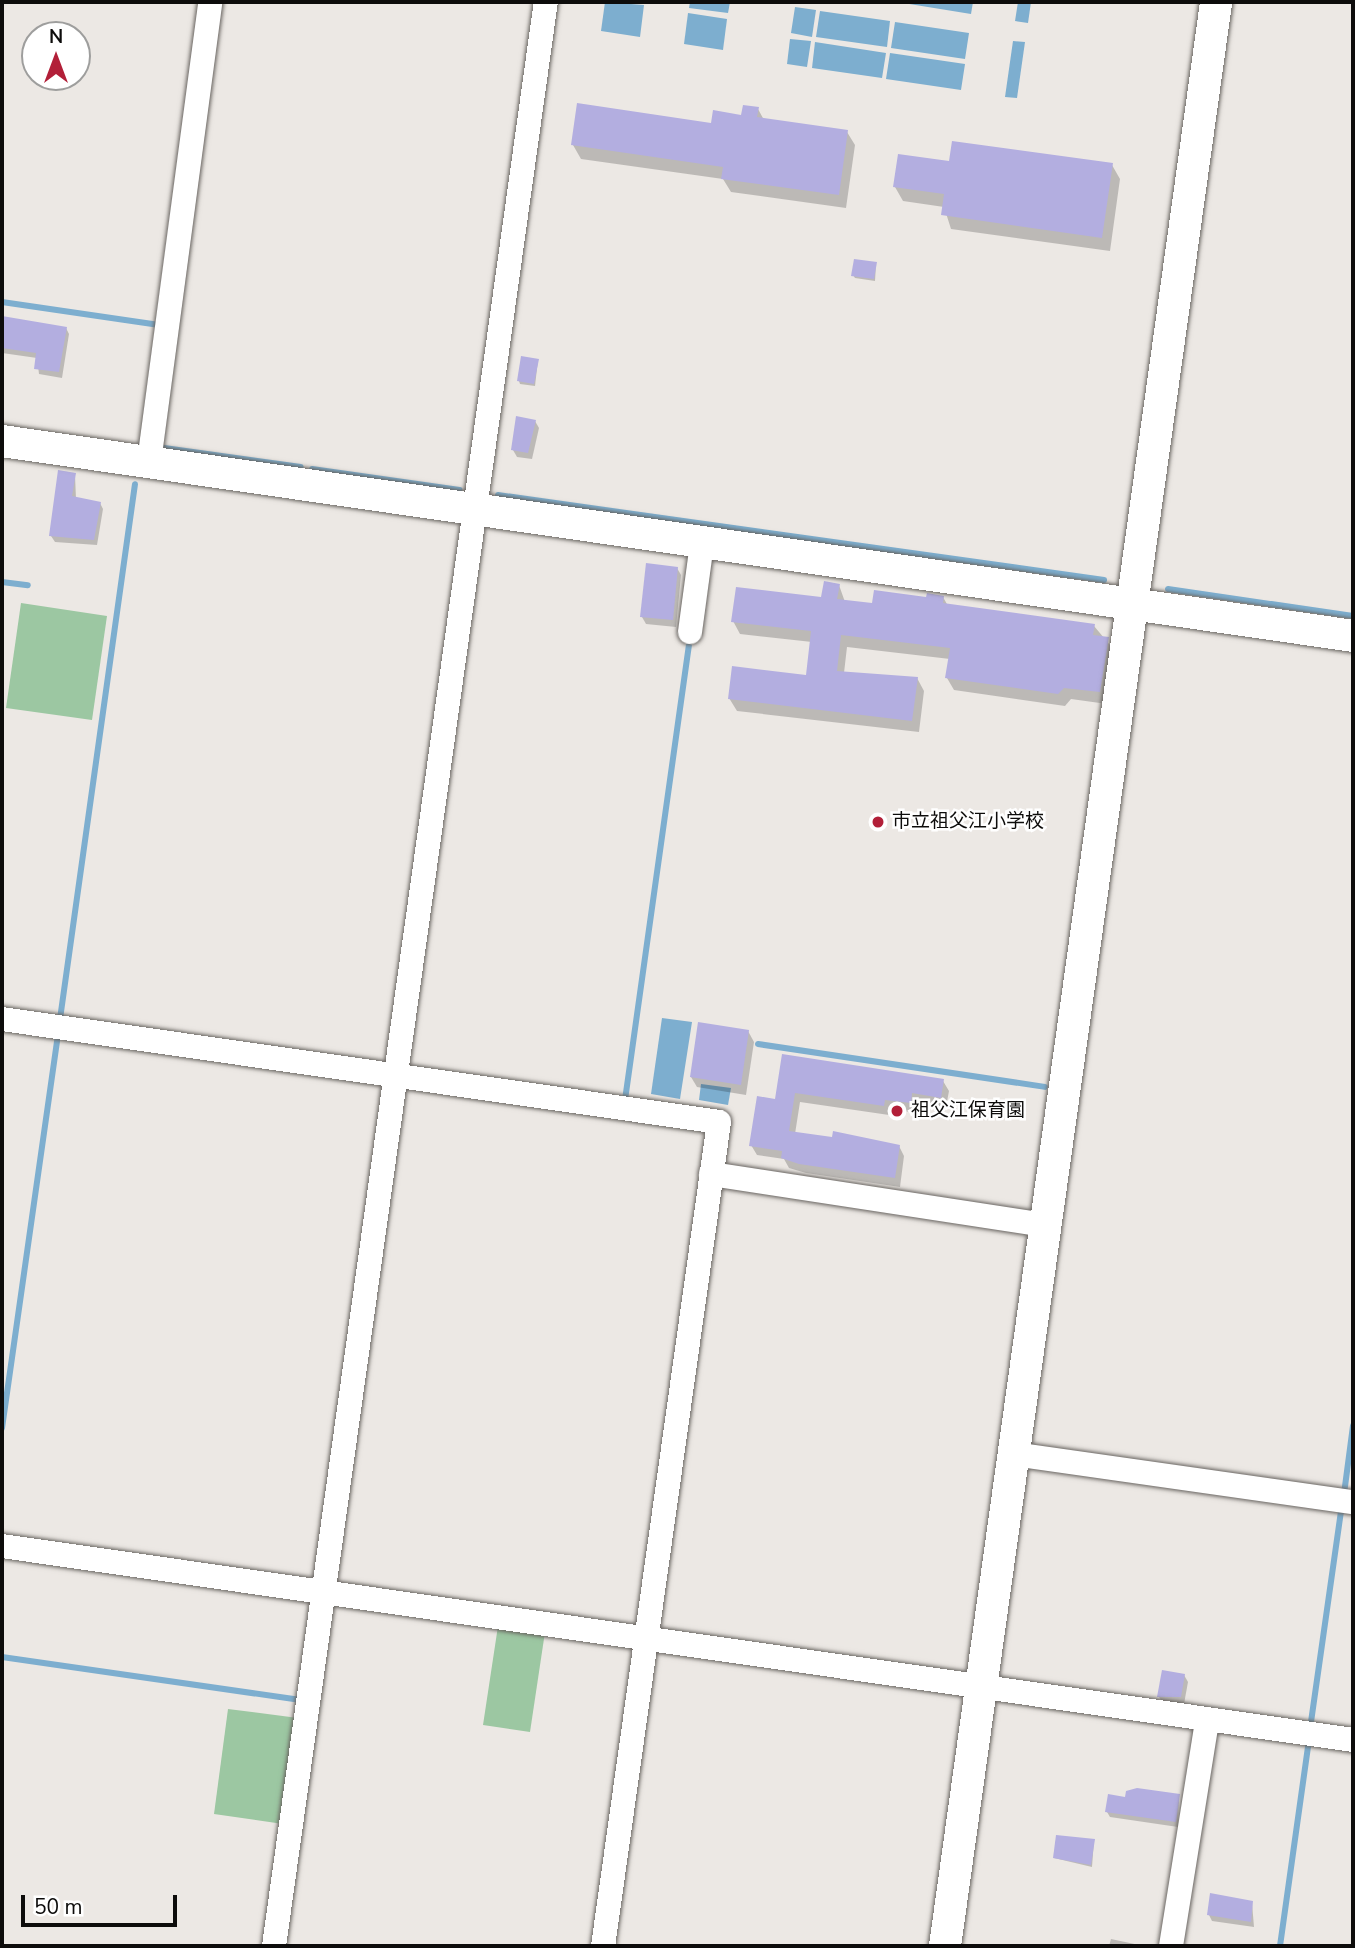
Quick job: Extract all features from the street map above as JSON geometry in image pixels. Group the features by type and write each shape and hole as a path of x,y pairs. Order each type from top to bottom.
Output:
{"street":[{"path":"149,461 211,2"},
{"path":"274,1946 393,1076 546,2"},
{"path":"945,1946 1216,2"},
{"path":"2,441 1353,636"},
{"path":"690,632 702,543"},
{"path":"2,1019 719,1122 603,1946"},
{"path":"711,1174 1045,1225"},
{"path":"1014,1454 1345,1501"},
{"path":"2,1546 1353,1740"},
{"path":"1171,1946 1207,1720"}],"green space":[{"path":"21,603 107,616 92,720 6,708"},
{"path":"498,1626 545,1632 530,1732 483,1725"},
{"path":"228,1709 298,1718 283,1824 214,1814"}],"water":[{"path":"605,2 644,5 640,37 601,31"},
{"path":"690,2 730,2 728,13 689,8"},
{"path":"897,2 973,2 971,14"},
{"path":"1018,2 1031,2 1028,23 1015,21"},
{"path":"795,7 816,10 812,37 791,33"},
{"path":"820,11 890,21 887,47 816,37"},
{"path":"688,13 727,19 723,50 684,44"},
{"path":"895,22 969,33 965,59 891,48"},
{"path":"790,39 811,41 807,67 787,64"},
{"path":"1013,41 1025,42 1017,98 1005,97"},
{"path":"815,42 886,53 882,78 812,68"},
{"path":"890,53 965,64 961,90 886,79"},
{"path":"662,1018 692,1022 680,1099 651,1094"},
{"path":"701,1084 731,1088 728,1105 699,1100"}],"building":[{"path":"577,103 711,123 713,110 741,115 743,105 759,107 757,117 848,130 839,195 721,179 723,167 571,145"},
{"path":"952,141 1113,163 1102,238 941,215 944,194 893,187 898,154 949,161"},
{"path":"854,259 877,262 874,279 851,276"},
{"path":"2,316 67,327 59,372 34,369 36,353 2,348"},
{"path":"521,356 539,359 534,384 517,381"},
{"path":"516,416 536,420 528,453 511,450"},
{"path":"58,470 76,473 72,496 101,502 94,540 49,536"},
{"path":"646,563 678,567 673,620 640,617"},
{"path":"824,581 840,584 837,599 872,603 874,590 926,597 927,593 944,596 943,603 1095,624 1093,635 1109,637 1100,692 1064,688 1058,694 945,678 950,648 841,635 837,671 918,677 912,721 728,699 732,666 806,675 811,631 731,622 736,587 821,597"},
{"path":"698,1022 749,1030 741,1085 690,1077"},
{"path":"782,1054 944,1079 941,1098 912,1093 911,1103 885,1100 884,1106 795,1093 789,1131 832,1137 833,1131 900,1145 895,1178 799,1164 781,1158 782,1151 749,1146 757,1096 775,1099"},
{"path":"1162,1670 1185,1674 1181,1697 1157,1697"},
{"path":"1137,1788 1180,1794 1176,1822 1105,1812 1108,1794 1125,1797 1126,1791"},
{"path":"1056,1835 1095,1839 1091,1865 1053,1858"},
{"path":"1210,1893 1253,1901 1251,1922 1207,1915"}],"waterway":[{"path":"2,302 159,325 158,329"},
{"path":"157,447 301,467"},
{"path":"312,469 460,490"},
{"path":"60,1019 135,484"},
{"path":"498,495 1104,580"},
{"path":"2,582 28,585"},
{"path":"1168,589 1353,616"},
{"path":"625,1100 689,645"},
{"path":"2,1428 58,1036"},
{"path":"758,1044 1045,1087"},
{"path":"1344,1494 1353,1426"},
{"path":"1310,1729 1342,1504"},
{"path":"2,1657 299,1700"},
{"path":"1280,1946 1309,1740"}],"place":[{"name":"市立祖父江小学校","path":"878,822"},
{"name":"祖父江保育園","path":"897,1111"}]}
